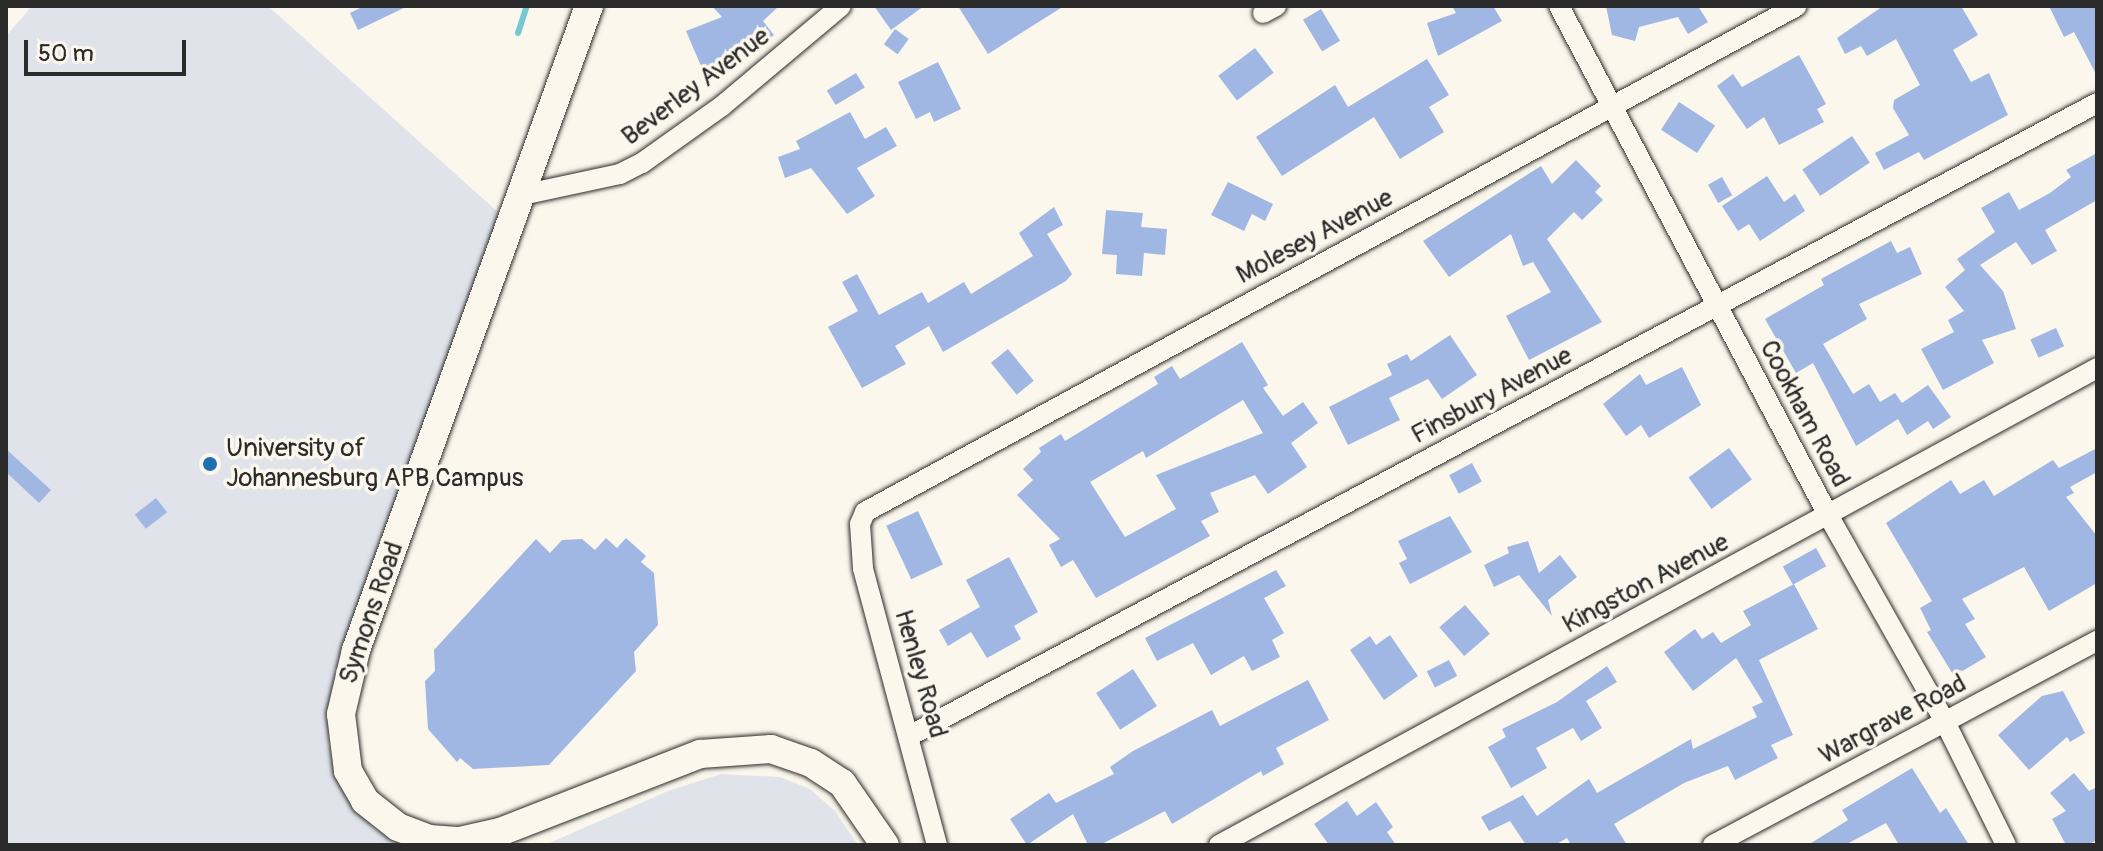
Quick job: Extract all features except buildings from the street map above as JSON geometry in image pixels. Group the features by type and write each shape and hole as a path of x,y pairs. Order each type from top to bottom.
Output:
{"main road":[{"name":"Symons Road","path":"589,6 345,688 342,752 356,787 374,810 398,827 429,839 460,841 500,832 700,754 771,749 811,763 842,783 885,845"}],"street":[{"name":"Beverley Avenue","path":"522,195 620,174 642,163 722,106 841,6"},
{"name":"Cookham Road","path":"1559,6 1828,515 1945,722 2006,845"},
{"name":"Molesey Avenue","path":"861,517 890,495 1797,6"},
{"name":"Finsbury Avenue","path":"911,735 2097,103"},
{"name":"Kingston Avenue","path":"1219,845 2097,368"},
{"name":"Henley Road","path":"861,517 863,568 911,735 937,845"},
{"name":"Wargrave Road","path":"1713,845 2097,641"}],"shaded area":[{"name":"University of Johannesburg APB Campus","path":"32,6 268,6 499,213 328,715 328,746 343,782 373,828 399,845 6,845 6,36"},
{"path":"721,774 780,777 810,789 835,811 858,845 545,845 668,791"}],"waterway":[{"path":"518,33 527,6"}],"place":[{"name":"University of Johannesburg APB Campus","path":"210,464"}]}
